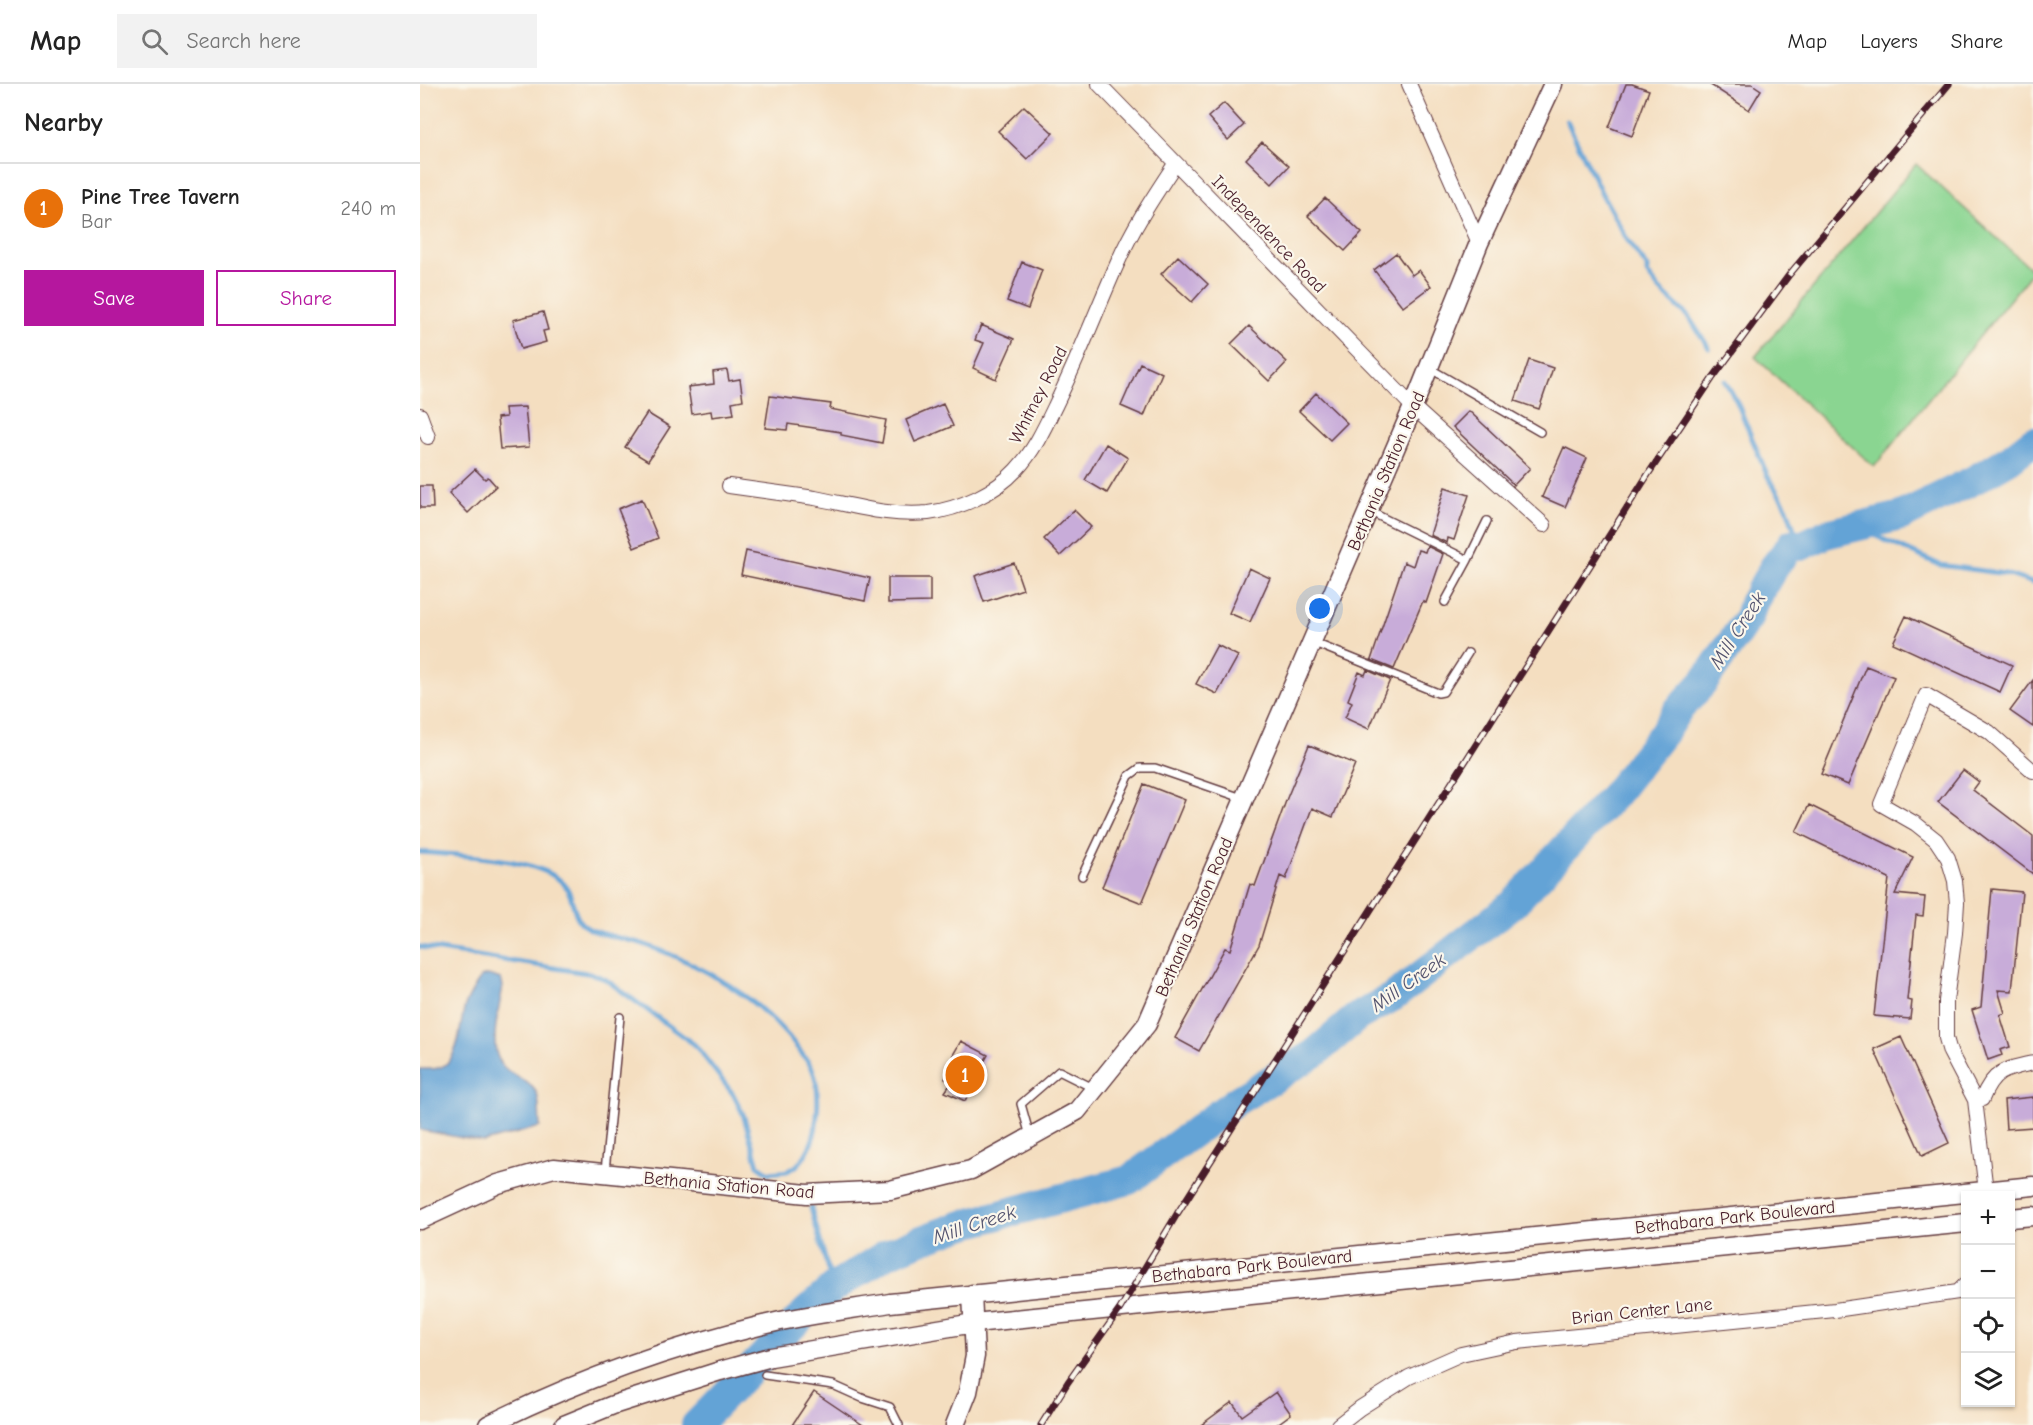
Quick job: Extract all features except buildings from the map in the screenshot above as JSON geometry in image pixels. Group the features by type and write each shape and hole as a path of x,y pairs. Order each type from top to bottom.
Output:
{"street":[{"name":"Independence Road","path":"1099,84 1413,407 1544,525"},
{"path":"1408,84 1479,243"},
{"name":"Bethania Station Road","path":"422,1221 498,1184 554,1168 807,1194 890,1190 971,1170 1077,1110 1148,1024 1369,511 1479,243 1553,84"},
{"name":"Whitney Road","path":"729,486 905,513 928,513 950,508 979,497 999,485 1016,471 1045,428 1072,373 1137,220 1175,164"},
{"path":"420,415 428,437"},
{"path":"1987,1191 1975,1100 1950,1052 1946,1038 1946,1001 1957,903 1955,880 1948,858 1936,840 1916,824 1881,804 1926,695 1989,732 2033,771"},
{"path":"1975,1100 1982,1099 1988,1084 1997,1074 2033,1063"},
{"name":"Bethabara Park Boulevard","path":"2000,1191 2033,1186"},
{"name":"Bethabara Park Boulevard","path":"488,1425 604,1373 652,1357 765,1324 890,1303 1961,1196"},
{"path":"2015,1218 2033,1216"},
{"name":"Bethabara Park Boulevard","path":"564,1425 613,1405 771,1357 861,1340 974,1323 1961,1223"},
{"name":"Brian Center Lane","path":"1338,1425 1408,1377 1461,1354 1517,1342 1835,1310 1958,1292 1961,1289"},
{"path":"955,1425 968,1392 975,1356 972,1294"}],"lane":[{"path":"1429,368 1540,432"},
{"path":"1369,511 1468,560"},
{"path":"1445,602 1487,521"},
{"path":"1312,642 1438,693 1443,692 1468,653"},
{"path":"1082,876 1129,776 1140,768 1155,768 1245,799"},
{"path":"605,1173 620,1017"},
{"path":"1030,1137 1021,1104 1059,1071 1095,1089"},
{"path":"765,1374 833,1385 890,1407 899,1425"}],"green space":[{"path":"1916,164 2033,271 1874,467 1755,357"}],"water":[{"path":"488,975 501,979 503,986 495,1034 496,1052 502,1065 529,1084 537,1094 540,1127 484,1142 420,1130 420,1069 441,1067 451,1058 457,1044 467,1002 481,977"}],"waterway":[{"path":"1567,121 1602,194 1628,241 1647,267 1647,273 1659,289 1688,316 1709,348"},
{"path":"1725,381 1737,402 1767,475 1787,508 1794,529 1792,544"},
{"name":"Mill Creek","path":"696,1425 806,1312 833,1288 885,1255 959,1226 1129,1180 1236,1101 1315,1053 1357,1017 1393,997 1513,904 1615,794 1664,732 1678,710 1703,683 1749,617 1753,603 1774,567 1792,544 1801,546 1826,534 1901,516 1974,480 2010,459 2033,441"},
{"path":"1856,527 1940,565 2006,574 2033,583"},
{"path":"420,852 496,859 536,868 552,875 564,884 578,918 586,927 665,952 709,973 749,999 784,1032 815,1075 817,1108 815,1131 809,1149 802,1160 787,1171 769,1173 758,1165 743,1114 733,1094 695,1045 605,979 593,974 420,947"},
{"path":"811,1208 833,1288"}],"railway":[{"path":"1041,1425 1068,1382 1120,1309 1177,1214 1649,473 1712,379 1789,275 1949,84"}],"place":[{"name":"Pine Tree Tavern","path":"965,1075"}]}
